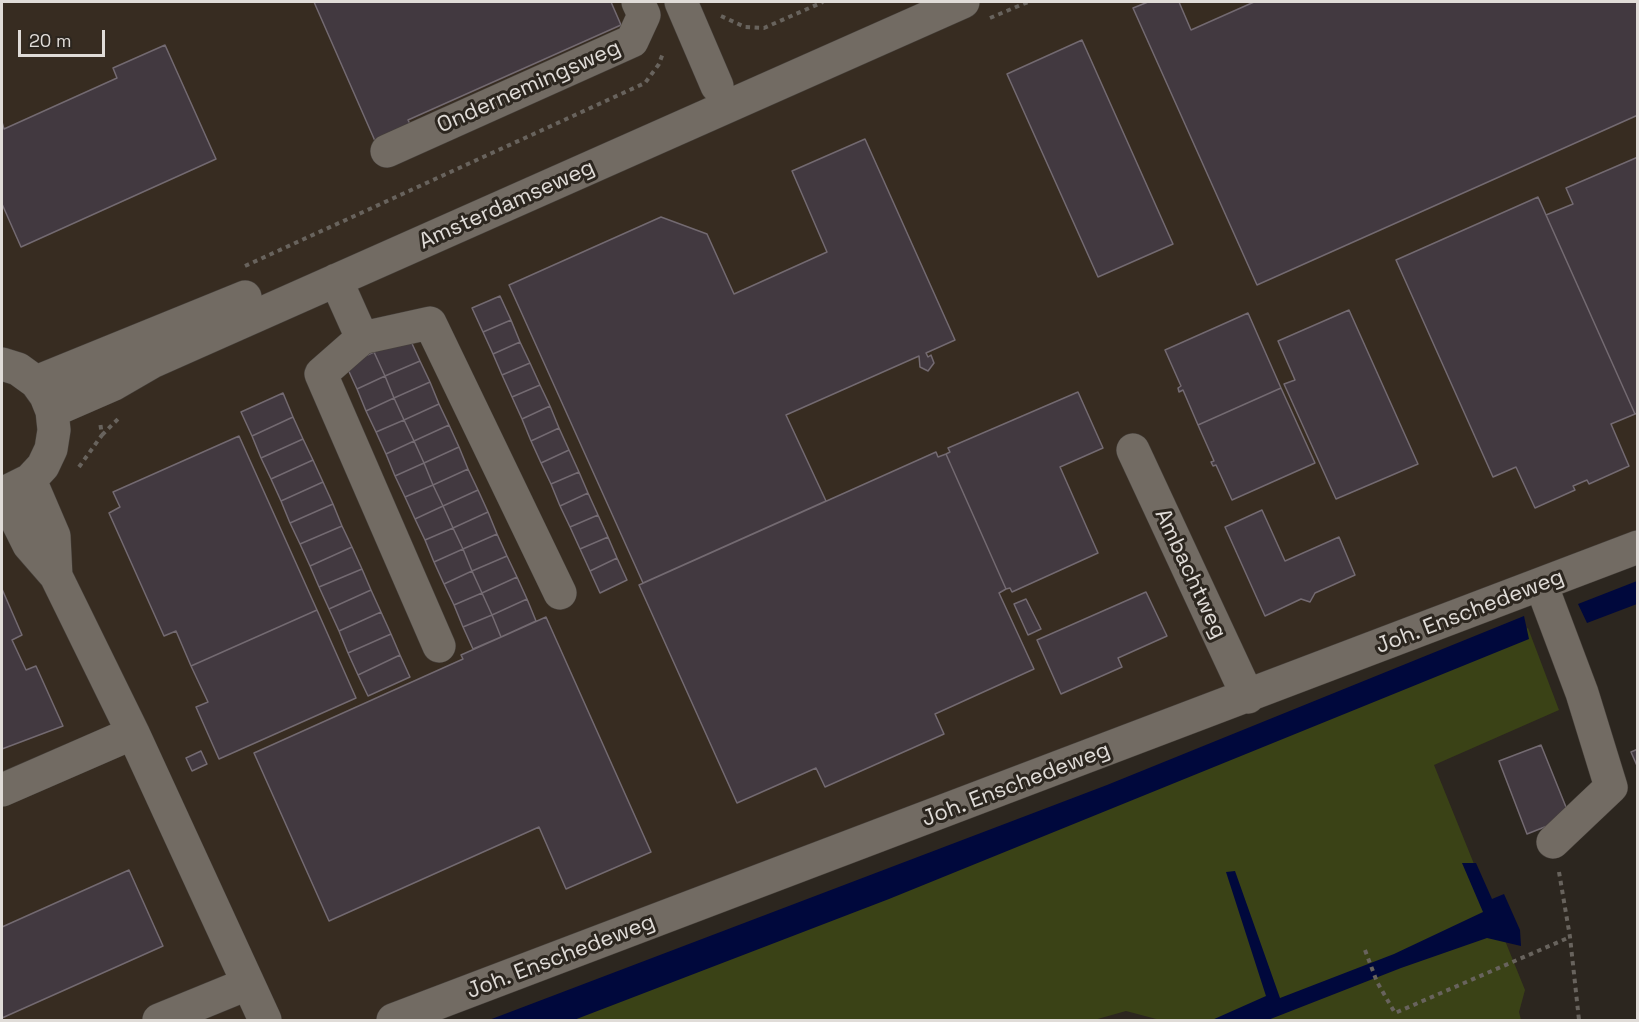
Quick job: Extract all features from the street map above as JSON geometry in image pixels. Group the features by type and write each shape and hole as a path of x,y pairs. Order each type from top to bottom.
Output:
{"street":[{"name":"Ondernemingsweg","path":"387,151 632,41 644,15 638,2"},
{"name":"Amsterdamseweg","path":"36,382 317,266 907,2"},
{"name":"Amsterdamseweg","path":"52,411 114,384 152,362 963,2"},
{"path":"685,11 717,86"},
{"path":"336,280 362,338"},
{"path":"439,646 321,374 362,338 430,323 560,593"},
{"path":"2,364 18,369 36,382 46,396 52,411 54,430 51,449 43,466 12,489"},
{"name":"Ambachtweg","path":"1132,450 1248,697"},
{"path":"12,489 11,532 30,545 56,576 133,733 266,1020"},
{"path":"12,489 54,536 56,576"},
{"name":"Joh. Enschedeweg","path":"393,1020 1638,548"},
{"path":"1541,584 1582,693 1611,787 1553,842"},
{"path":"2,790 133,733"},
{"path":"159,1020 248,984"}],"path":[{"path":"237,269 645,83 659,64 669,31 685,11 713,12 745,27 764,28 823,2"},
{"path":"1553,842 1570,937 1579,1020"},
{"path":"1365,950 1377,982 1395,1013 1570,937"}],"shaded area":[{"path":"2,2 1637,2 1637,530 1231,686 389,1020 2,1020"},
{"path":"1637,581 1637,604 1587,623 1578,604"},
{"path":"1524,616 1529,639 889,899 574,1020 489,1020 1107,785"},
{"path":"1462,863 1476,863 1492,899 1504,894 1520,930 1521,946 1487,938 1401,968 1268,1020 1212,1020 1266,996 1226,872 1235,871 1280,998 1394,954 1483,912"}],"green space":[{"path":"1528,628 1559,710 1434,765 1525,990 1519,1012 1521,1020 1160,1020 1126,1011 1094,1020 526,1020 1349,700"}],"building":[{"path":"314,2 611,2 621,25 408,120 410,124 375,141"},
{"path":"1148,2 1179,2 1191,30 1254,2 1638,2 1638,115 1257,285 1133,8"},
{"path":"1082,40 1173,244 1098,277 1007,74"},
{"path":"165,45 216,159 21,247 2,204 2,122 4,129 117,78 113,68"},
{"path":"865,139 955,340 926,353 928,357 931,355 934,363 928,371 920,367 919,356 786,415 826,501 643,583 509,285 661,217 707,234 734,294 827,252 792,171"},
{"path":"1638,157 1638,413 1635,414 1546,215 1573,204 1566,188"},
{"path":"1538,197 1635,414 1611,424 1629,466 1589,484 1587,480 1573,486 1575,490 1535,508 1516,467 1493,477 1396,260"},
{"path":"500,296 511,320 483,332 472,308"},
{"path":"1349,310 1418,464 1336,499 1284,384 1295,380 1278,341"},
{"path":"1248,313 1281,388 1198,425 1183,390 1179,392 1178,388 1181,386 1165,350"},
{"path":"511,320 520,342 493,354 483,332"},
{"path":"409,337 420,361 385,376 374,352"},
{"path":"520,342 530,363 502,375 493,354"},
{"path":"374,352 385,376 357,389 346,365"},
{"path":"420,361 430,382 394,398 385,376"},
{"path":"530,363 540,385 512,397 502,375"},
{"path":"385,376 394,398 366,411 357,389"},
{"path":"430,382 439,404 404,420 394,398"},
{"path":"540,385 550,406 522,419 512,397"},
{"path":"1281,388 1315,463 1232,500 1216,465 1213,466 1211,462 1214,461 1198,425"},
{"path":"1078,392 1103,448 1060,467 1098,553 1012,592 1010,588 1006,589 946,454 950,452 948,448"},
{"path":"283,393 293,417 252,436 241,412"},
{"path":"394,398 404,420 376,432 366,411"},
{"path":"439,404 449,425 414,441 404,420"},
{"path":"550,406 559,428 531,441 522,419"},
{"path":"293,417 303,439 261,458 252,436"},
{"path":"404,420 414,441 386,454 376,432"},
{"path":"449,425 459,447 424,463 414,441"},
{"path":"559,428 569,450 541,463 531,441"},
{"path":"239,436 317,610 191,666 176,631 164,636 109,513 120,507 113,492"},
{"path":"303,439 313,460 271,479 261,458"},
{"path":"414,441 424,463 395,476 386,454"},
{"path":"459,447 468,469 433,485 424,463"},
{"path":"569,450 579,472 551,484 541,463"},
{"path":"936,452 938,457 946,454 1006,589 999,593 1034,669 935,714 944,734 825,787 816,768 737,803 639,585"},
{"path":"313,460 323,482 281,501 271,479"},
{"path":"424,463 433,485 405,497 395,476"},
{"path":"468,469 478,490 443,506 433,485"},
{"path":"579,472 588,493 560,506 551,484"},
{"path":"323,482 333,504 290,523 281,501"},
{"path":"433,485 443,506 415,519 405,497"},
{"path":"478,490 488,512 453,528 443,506"},
{"path":"588,493 598,515 570,527 560,506"},
{"path":"333,504 342,526 300,544 290,523"},
{"path":"443,506 453,528 425,540 415,519"},
{"path":"1262,510 1285,561 1339,537 1355,575 1315,593 1310,602 1301,599 1265,616 1225,527"},
{"path":"488,512 497,534 463,549 453,528"},
{"path":"598,515 608,537 580,549 570,527"},
{"path":"342,526 352,547 310,566 300,544"},
{"path":"453,528 463,549 434,562 425,540"},
{"path":"497,534 507,556 472,571 463,549"},
{"path":"608,537 617,558 590,571 580,549"},
{"path":"352,547 362,569 319,587 310,566"},
{"path":"463,549 472,571 444,584 434,562"},
{"path":"507,556 517,577 482,593 472,571"},
{"path":"617,558 627,580 600,593 590,571"},
{"path":"362,569 371,590 329,609 319,587"},
{"path":"472,571 482,593 454,605 444,584"},
{"path":"517,577 527,599 492,615 482,593"},
{"path":"2,589 22,635 12,640 26,670 36,666 63,726 2,749"},
{"path":"371,590 381,612 339,631 329,609"},
{"path":"1146,592 1167,636 1118,658 1122,667 1061,694 1037,640"},
{"path":"482,593 492,615 463,627 454,605"},
{"path":"527,599 536,621 501,637 492,615"},
{"path":"1026,599 1041,629 1028,635 1014,604"},
{"path":"317,610 356,698 219,759 196,707 208,702 191,666"},
{"path":"381,612 391,634 348,653 339,631"},
{"path":"492,615 501,637 473,649 463,627"},
{"path":"546,617 651,852 566,889 539,827 329,921 254,753 463,659 461,655"},
{"path":"391,634 400,655 358,675 348,653"},
{"path":"400,655 410,677 368,696 358,675"},
{"path":"1541,745 1570,817 1527,834 1499,761"},
{"path":"1638,749 1638,768 1631,752"},
{"path":"201,751 207,764 192,771 186,758"},
{"path":"129,870 163,946 2,1018 2,927"}]}
